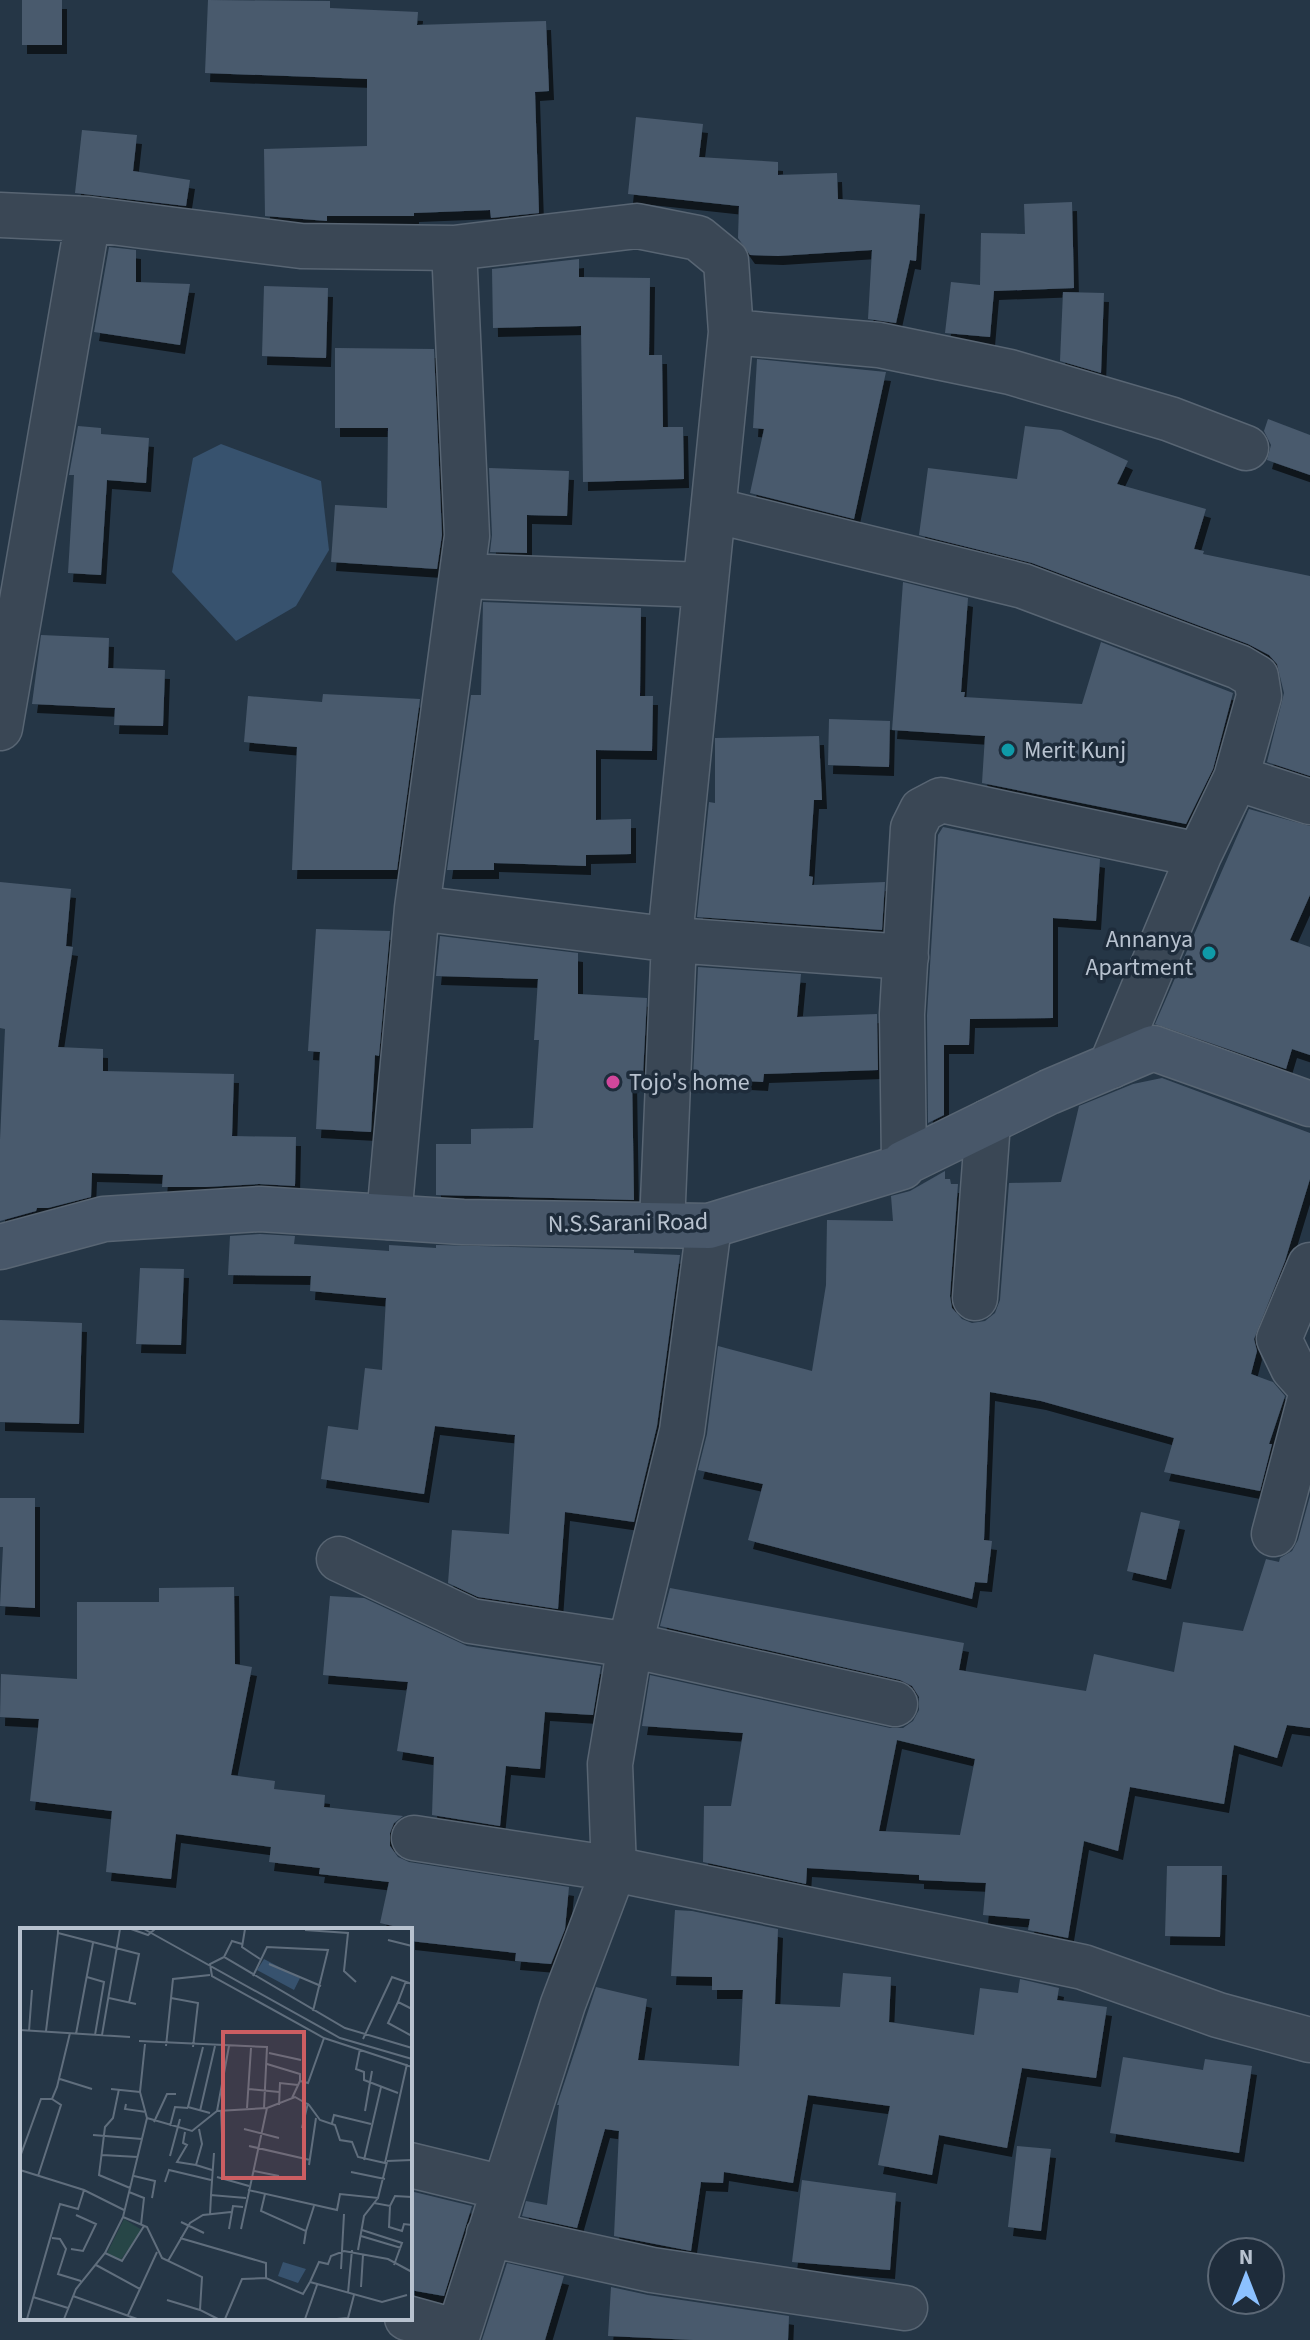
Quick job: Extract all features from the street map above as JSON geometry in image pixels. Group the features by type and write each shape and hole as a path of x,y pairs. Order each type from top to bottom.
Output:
{"street":[{"path":"0,215 88,219 301,246 454,248 637,226 698,238 726,261 731,332 672,918 674,940 662,1225"},
{"path":"0,728 88,219"},
{"path":"389,1217 417,908 467,536 454,248"},
{"path":"731,332 879,345 1010,372 1170,419 1246,448"},
{"path":"713,510 1023,586 1239,667 1256,677 1259,696 1236,778 1199,855 1111,1066"},
{"path":"463,576 705,585"},
{"path":"1236,778 1310,802"},
{"path":"904,1163 902,1014 913,828 922,810 941,800 1199,855"},
{"path":"417,908 674,940 906,957"},
{"name":"N.S.Sarani Road","path":"0,1247 104,1219 260,1209 463,1222 709,1226 902,1167 904,1163 988,1122 1153,1048 1310,1104"},
{"path":"975,1298 988,1122"},
{"path":"412,2320 457,2336 563,2004 614,1869 610,1764 630,1645 682,1431 709,1226"},
{"path":"1310,1265 1279,1339 1293,1368 1310,1387"},
{"path":"1274,1534 1310,1399"},
{"path":"339,1559 471,1621 630,1645 895,1704"},
{"path":"414,1838 614,1869 1083,1967 1218,2015 1310,2040"},
{"path":"412,2165 504,2188"},
{"path":"489,2234 652,2270 905,2308"}],"water":[{"path":"221,444 321,481 329,550 296,606 236,641 172,572 193,458"}],"building":[{"path":"22,0 62,0 62,45 22,45"},
{"path":"208,0 330,1 330,8 418,12 417,25 546,21 549,91 535,92 539,213 491,218 490,210 414,213 414,216 327,216 327,221 265,216 264,149 367,146 367,79 205,73"},
{"path":"636,117 703,124 699,157 778,162 778,175 837,173 838,199 920,205 916,261 910,260 896,323 868,319 872,250 750,255 738,238 739,206 628,194"},
{"path":"82,130 137,135 133,171 190,180 186,206 75,193"},
{"path":"1072,202 1074,288 994,291 990,337 945,333 951,282 980,285 981,233 1025,234 1024,204"},
{"path":"109,247 136,250 136,282 190,284 180,345 94,332"},
{"path":"579,259 579,277 650,278 649,355 662,355 663,427 683,427 684,479 583,482 581,326 493,328 492,269"},
{"path":"264,286 328,288 326,358 262,356"},
{"path":"1063,292 1104,293 1101,373 1060,361"},
{"path":"335,348 434,349 442,535 437,569 331,562 335,505 387,508 388,428 335,428"},
{"path":"757,359 886,372 854,519 750,493 764,429 753,428"},
{"path":"1268,419 1310,435 1310,475 1267,460 1271,445 1264,431"},
{"path":"78,426 101,428 101,434 149,438 146,483 107,480 101,575 68,573 74,475 69,475"},
{"path":"1025,426 1061,430 1128,461 1117,484 1206,509 1194,549 1204,551 1203,554 1310,576 1310,776 1267,762 1284,693 1277,664 1269,655 1248,644 1032,563 919,535 928,468 1017,479"},
{"path":"489,468 569,471 567,516 527,515 527,553 490,552"},
{"path":"903,582 968,598 961,692 965,692 964,697 1082,704 1101,642 1233,693 1213,769 1186,824 982,783 985,736 892,730"},
{"path":"483,602 641,608 640,696 653,696 652,751 596,750 596,820 631,819 631,854 586,855 586,866 494,863 494,870 447,870 471,695 481,695"},
{"path":"41,635 109,638 108,668 165,670 163,726 114,725 115,708 32,704"},
{"path":"323,694 420,699 397,870 292,870 297,747 244,742 248,696 322,702"},
{"path":"829,719 890,721 889,767 828,765"},
{"path":"819,736 822,800 814,800 809,876 813,877 812,885 885,882 882,930 697,917 709,802 715,803 715,738"},
{"path":"1249,809 1310,826 1310,895 1290,940 1310,947 1310,1055 1292,1049 1286,1069 1155,1024"},
{"path":"943,827 1100,859 1096,921 1053,918 1053,1018 970,1019 969,1045 944,1045 944,1115 928,1123 927,1015 938,835"},
{"path":"0,882 71,889 66,946 73,947 58,1047 103,1049 103,1071 234,1074 232,1136 296,1137 295,1186 162,1187 163,1175 92,1173 91,1197 37,1208 36,1211 0,1221 5,1029 0,1028"},
{"path":"316,929 390,931 379,1056 375,1055 371,1132 316,1129 320,1052 308,1051"},
{"path":"440,936 578,953 578,994 647,998 643,1075 632,1074 634,1200 436,1195 436,1144 471,1144 471,1129 533,1128 539,1040 534,1040 538,979 436,976"},
{"path":"698,967 801,974 797,1017 877,1014 878,1070 764,1074 763,1082 693,1078"},
{"path":"1162,1078 1310,1133 1310,1179 1285,1261 1254,1339 1257,1351 1251,1374 1273,1382 1285,1396 1269,1444 1272,1444 1260,1491 1164,1472 1174,1438 1041,1401 990,1392 984,1540 992,1541 987,1583 975,1582 972,1599 748,1540 763,1484 698,1470 707,1434 718,1346 812,1371 826,1285 827,1220 893,1221 891,1196 910,1191 945,1171 945,1179 950,1179 951,1184 958,1184 950,1296 952,1308 962,1319 972,1323 985,1321 995,1313 1000,1300 1009,1183 1061,1182 1079,1106 1133,1084"},
{"path":"230,1236 295,1236 294,1244 389,1251 389,1245 436,1248 436,1245 634,1250 634,1253 680,1255 657,1426 634,1522 565,1512 558,1609 478,1597 448,1583 452,1530 509,1534 515,1435 435,1426 424,1494 321,1479 328,1426 358,1430 365,1368 382,1370 386,1298 310,1291 311,1276 228,1275"},
{"path":"140,1268 184,1269 181,1345 136,1344"},
{"path":"0,1320 82,1323 79,1424 0,1422"},
{"path":"1310,1496 1310,1728 1287,1725 1277,1758 1234,1745 1224,1804 1130,1787 1118,1851 1084,1841 1068,1938 1028,1930 1030,1919 983,1915 986,1883 919,1880 919,1875 807,1868 806,1884 703,1862 704,1806 731,1806 743,1733 642,1726 650,1675 890,1728 903,1728 913,1721 919,1710 919,1697 912,1686 900,1680 660,1626 670,1588 964,1643 959,1670 1086,1691 1094,1654 1174,1672 1183,1622 1243,1631 1266,1559 1279,1562 1280,1558 1292,1551","holes":["897,1740 975,1759 960,1835 879,1831"]},
{"path":"0,1498 35,1498 35,1608 0,1606 3,1547 0,1547"},
{"path":"1141,1512 1180,1521 1166,1580 1127,1571"},
{"path":"234,1587 235,1664 252,1667 231,1775 275,1781 274,1789 325,1795 324,1807 403,1816 394,1823 390,1846 398,1857 409,1862 569,1887 565,1929 551,1964 515,1961 516,1953 412,1941 412,1928 380,1923 389,1882 319,1874 320,1868 269,1862 271,1847 176,1834 171,1879 106,1872 112,1811 30,1801 39,1719 0,1717 1,1674 77,1679 77,1602 159,1602 159,1588"},
{"path":"330,1596 364,1598 467,1646 601,1666 593,1715 545,1712 540,1769 506,1766 500,1826 432,1815 434,1757 397,1751 408,1682 323,1675"},
{"path":"1167,1866 1222,1866 1220,1937 1165,1936"},
{"path":"675,1910 778,1929 775,2004 840,2007 843,1973 891,1977 889,2022 974,2035 980,1988 1018,1993 1020,1979 1059,1988 1057,2000 1107,2007 1096,2078 1022,2068 1007,2148 939,2135 932,2175 878,2165 890,2106 808,2095 793,2183 724,2172 723,2183 701,2182 691,2251 614,2236 619,2131 605,2129 577,2228 522,2216 526,2201 547,2205 557,2105 596,1987 647,1999 638,2060 739,2066 743,1990 712,1990 712,1977 671,1976"},
{"path":"1123,2057 1203,2070 1205,2059 1252,2066 1239,2153 1110,2133"},
{"path":"1017,2146 1051,2149 1041,2231 1008,2227"},
{"path":"802,2180 896,2193 890,2270 792,2262"},
{"path":"412,2191 472,2206 444,2296 412,2290"},
{"path":"507,2263 564,2276 545,2340 482,2340"},
{"path":"611,2287 789,2316 788,2340 608,2336"}],"place":[{"name":"Merit Kunj","path":"1008,750"},
{"name":"Annanya Apartment","path":"1209,953"},
{"name":"Tojo's home","path":"613,1082"}]}
